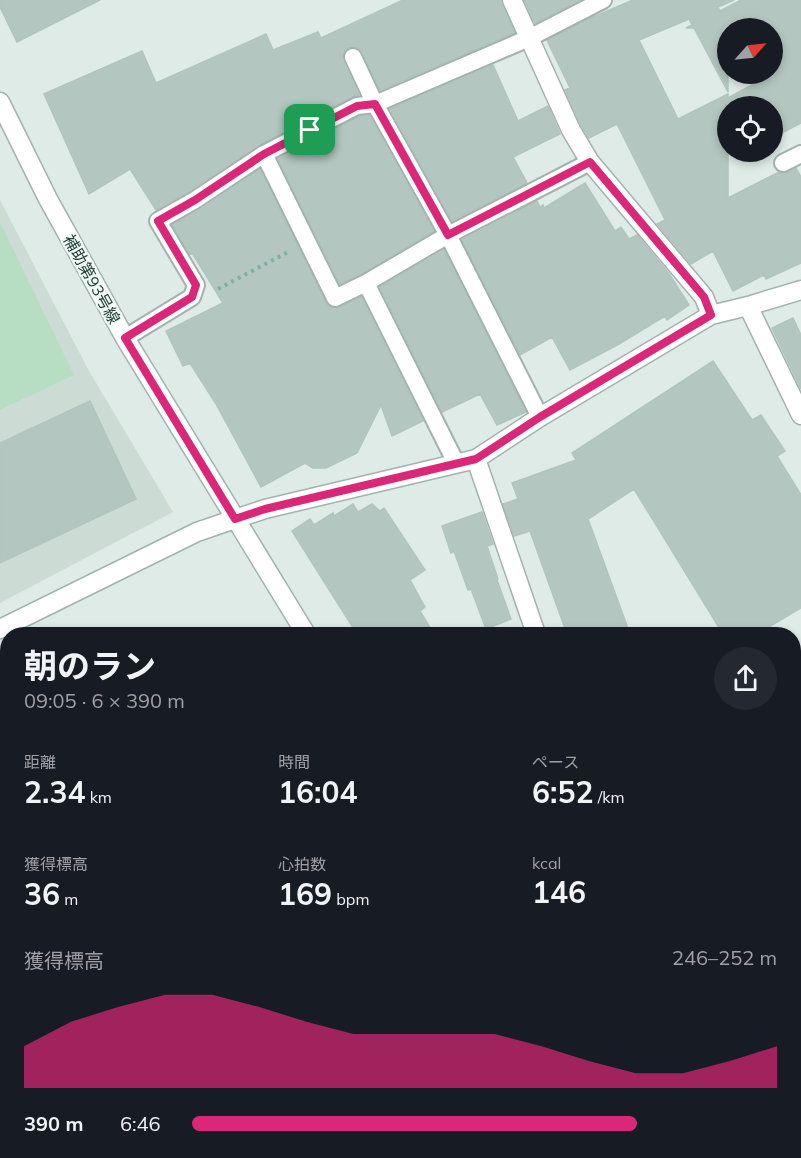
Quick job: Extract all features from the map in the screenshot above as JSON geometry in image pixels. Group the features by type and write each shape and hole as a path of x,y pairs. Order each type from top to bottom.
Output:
{"street":[{"path":"512,0 572,130 590,162 704,297 711,315"},
{"name":"補助第93号線","path":"0,102 48,200 125,338 302,627"},
{"path":"4,627 196,532 265,509 476,459 540,417 711,315 801,290"},
{"path":"748,306 801,415"},
{"path":"476,459 534,627"}],"lane":[{"path":"125,338 192,297 196,285 158,221 195,200 264,154 357,106 375,104 529,38 603,0"},
{"path":"352,57 375,104 448,235 540,417"},
{"path":"264,154 335,298 366,283 448,235 590,162"},
{"path":"783,163 801,154"},
{"path":"366,283 456,463"}],"path":[{"path":"192,297 212,292 307,242"}],"shaded area":[{"path":"0,200 89,371 173,512 0,603"}],"green space":[{"path":"0,222 74,375 0,410"}],"building":[{"path":"0,0 100,0 17,42 0,7"},
{"path":"403,0 501,0 515,33 380,90 362,52 354,47 348,48 344,52 343,61 359,95 259,145 156,210 130,169 89,194 44,94 142,51 156,83 266,34 273,50 318,32 321,38"},
{"path":"524,0 580,0 535,23"},
{"path":"633,0 734,0 718,7 720,11 741,0 801,0 801,123 783,132 783,96 732,96 754,84 783,84 783,18 717,18 717,71 694,28 686,28 692,25 689,19 639,40 678,119 717,100 717,162 728,162 728,198 779,172 787,173 796,168 801,177 801,263 766,279 764,275 733,291 713,251 691,264 657,224 665,220 617,124 589,138 565,90 570,88 547,40"},
{"path":"493,65 518,121 548,106 560,134 513,157 527,183 452,221 390,109"},
{"path":"369,115 434,231 340,284 278,159 360,116"},
{"path":"260,169 326,303 335,308 361,297 423,421 392,436 381,405 357,453 326,468 313,468 305,463 261,487 216,404 190,363 183,366 166,331 223,303 172,225 201,209"},
{"path":"585,183 615,231 621,227 629,239 637,235 670,275 689,305 667,320 665,316 570,370 552,337 520,355 462,240 537,201 540,207 543,205 544,208"},
{"path":"444,250 526,412 497,425 480,394 442,412 380,287"},
{"path":"793,318 801,335 801,389 772,328"},
{"path":"713,361 752,420 761,415 785,451 777,456 801,495 801,608 769,627 719,627 634,489 588,519 627,627 564,627 530,531 514,536 503,504 518,499 512,483 576,460 572,453"},
{"path":"90,401 136,499 0,563 0,443"},
{"path":"353,504 358,512 372,504 380,511 384,508 425,570 410,580 425,607 420,611 430,627 353,627 292,531 310,519 314,525 333,513 334,516"},
{"path":"482,512 493,544 487,546 511,619 485,627 471,589 468,590 454,551 451,553 442,526"}],"route":[{"path":"375,104 448,235 590,162 704,297 711,315 540,417 476,459 265,509 235,519 125,338 192,297 196,285 158,221 195,200 264,154 310,130 357,106 375,104"}]}
